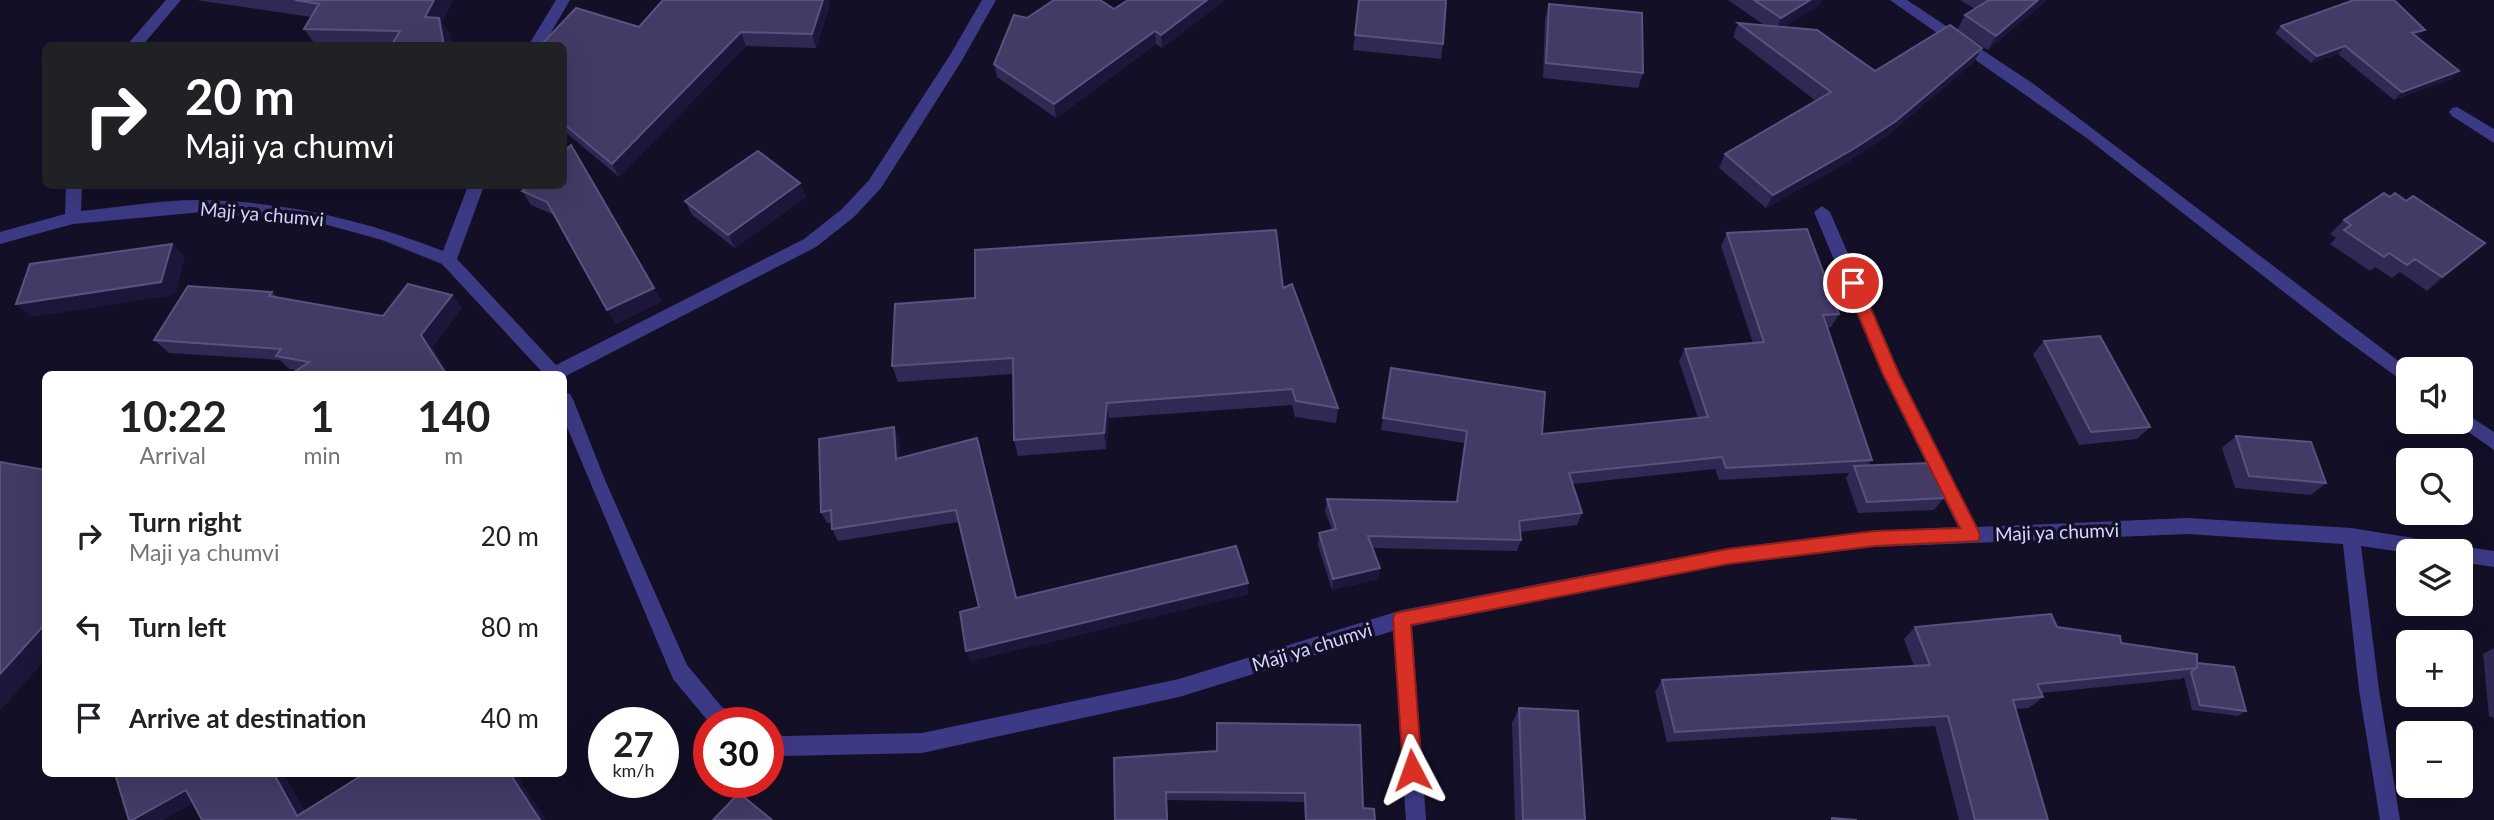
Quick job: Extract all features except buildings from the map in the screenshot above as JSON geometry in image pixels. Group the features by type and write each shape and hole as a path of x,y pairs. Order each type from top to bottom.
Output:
{"street":[{"path":"137,42 174,0"},
{"path":"537,42 563,0"},
{"path":"560,371 799,249 848,214 875,184 956,58 989,0"},
{"path":"1897,0 1964,43 2105,142 2396,369"},
{"path":"2457,112 2494,136"},
{"path":"73,218 74,189"},
{"path":"448,260 475,189"},
{"name":"Maji ya chumvi","path":"0,237 73,218 203,206 324,218 386,235 448,260 551,371"},
{"path":"1822,212 1891,374 1972,536"},
{"path":"567,407 680,672 709,707"},
{"path":"2473,427 2494,442"},
{"name":"Maji ya chumvi","path":"784,746 922,743 1179,688 1402,619 1728,556 1875,539 2187,526 2351,536 2396,543"},
{"path":"2351,536 2369,690 2390,820"},
{"path":"2473,556 2494,559"},
{"path":"1402,619 1416,820"}],"route":[{"path":"1412,770 1402,619 1728,556 1875,539 1972,536 1891,374 1853,283"}]}
